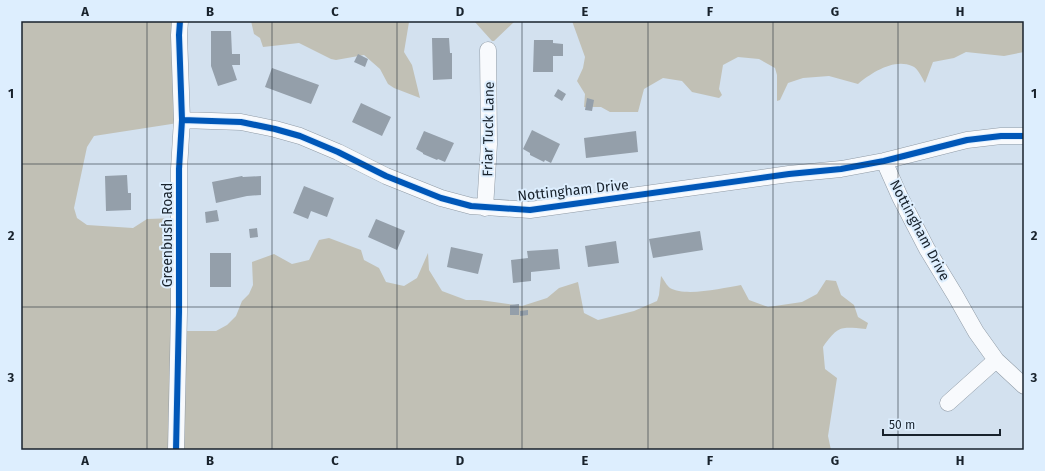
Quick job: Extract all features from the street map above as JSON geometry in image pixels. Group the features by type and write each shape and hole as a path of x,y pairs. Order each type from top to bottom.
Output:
{"street":[{"name":"Greenbush Road","path":"176,450 180,304 179,169 182,120 179,36 180,21"},
{"name":"Friar Tuck Lane","path":"485,208 489,144 488,50"},
{"name":"Nottingham Drive","path":"182,120 241,122 300,136 338,152 386,176 441,198 485,208 530,210 790,174 841,169 884,161 900,197 927,249 976,332 996,360 1024,386"},
{"path":"884,161 967,140 1001,136 1024,136"},
{"path":"948,403 996,360"}],"shaded area":[{"path":"21,21 178,21 178,123 94,136 87,147 74,208 77,218 87,225 133,228 147,219 177,218 180,331 216,331 227,325 236,316 242,301 249,294 253,285 252,262 274,254 292,264 309,260 319,240 329,238 361,250 364,260 379,268 386,282 404,286 417,278 428,253 429,270 442,291 466,300 480,300 522,306 547,298 559,288 578,282 584,313 598,320 634,311 657,301 661,276 670,288 685,292 715,290 741,285 749,300 768,307 802,302 817,294 826,280 836,281 841,295 854,305 858,317 868,323 866,329 845,328 837,331 823,347 825,369 837,378 828,436 831,450 21,450"},
{"path":"251,21 410,21 404,52 412,65 420,98 394,88 388,84 380,69 364,55 336,60 299,43 263,47 260,38 254,34"},
{"path":"474,21 515,21 494,41 492,41"},
{"path":"572,21 1024,21 1024,52 1004,56 966,52 954,58 933,62 925,83 920,73 916,69 905,64 890,65 869,75 858,84 829,76 803,78 788,83 780,100 777,101 777,75 775,68 759,59 738,57 723,65 719,89 722,95 719,98 692,92 682,81 663,78 644,89 638,112 610,112 601,107 584,107 585,94 577,81 583,68 585,57"}],"building":[{"path":"211,31 231,31 232,54 240,54 240,65 232,65 237,80 218,86 211,66"},
{"path":"432,38 449,38 450,53 452,53 452,79 433,80"},
{"path":"534,40 553,40 553,43 563,44 563,56 553,56 553,72 533,72"},
{"path":"358,54 368,59 365,67 354,62"},
{"path":"272,68 319,85 311,104 265,87"},
{"path":"558,89 566,94 562,101 554,96"},
{"path":"587,98 594,100 592,111 585,110"},
{"path":"361,103 391,117 382,136 352,122"},
{"path":"532,130 560,144 551,163 545,160 544,162 530,155 530,153 523,149"},
{"path":"424,131 454,143 445,162 423,154 416,149"},
{"path":"636,131 638,152 586,158 584,138"},
{"path":"127,175 128,193 131,193 131,210 106,211 105,176"},
{"path":"242,176 261,176 261,195 247,196 216,203 212,182"},
{"path":"304,186 334,198 327,217 311,211 308,219 293,213"},
{"path":"217,210 219,221 206,223 205,212"},
{"path":"376,219 405,231 397,250 368,237"},
{"path":"257,228 258,237 250,238 249,229"},
{"path":"700,231 703,250 653,258 649,239"},
{"path":"616,241 619,263 588,267 585,246"},
{"path":"451,247 483,254 478,274 447,267"},
{"path":"558,249 560,269 531,272 531,281 513,283 511,260 528,258 527,251"},
{"path":"210,253 231,253 231,287 210,287"},
{"path":"519,304 519,315 510,315 510,305"},
{"path":"528,310 528,315 520,316 520,311"}],"cycle path":[{"path":"176,450 179,312 179,169 182,120 179,35 180,21"},
{"path":"182,120 241,122 275,129 300,136 338,152 386,176 441,198 471,206 530,210 789,174 841,169 884,161 967,140 1001,136 1024,136"}]}
